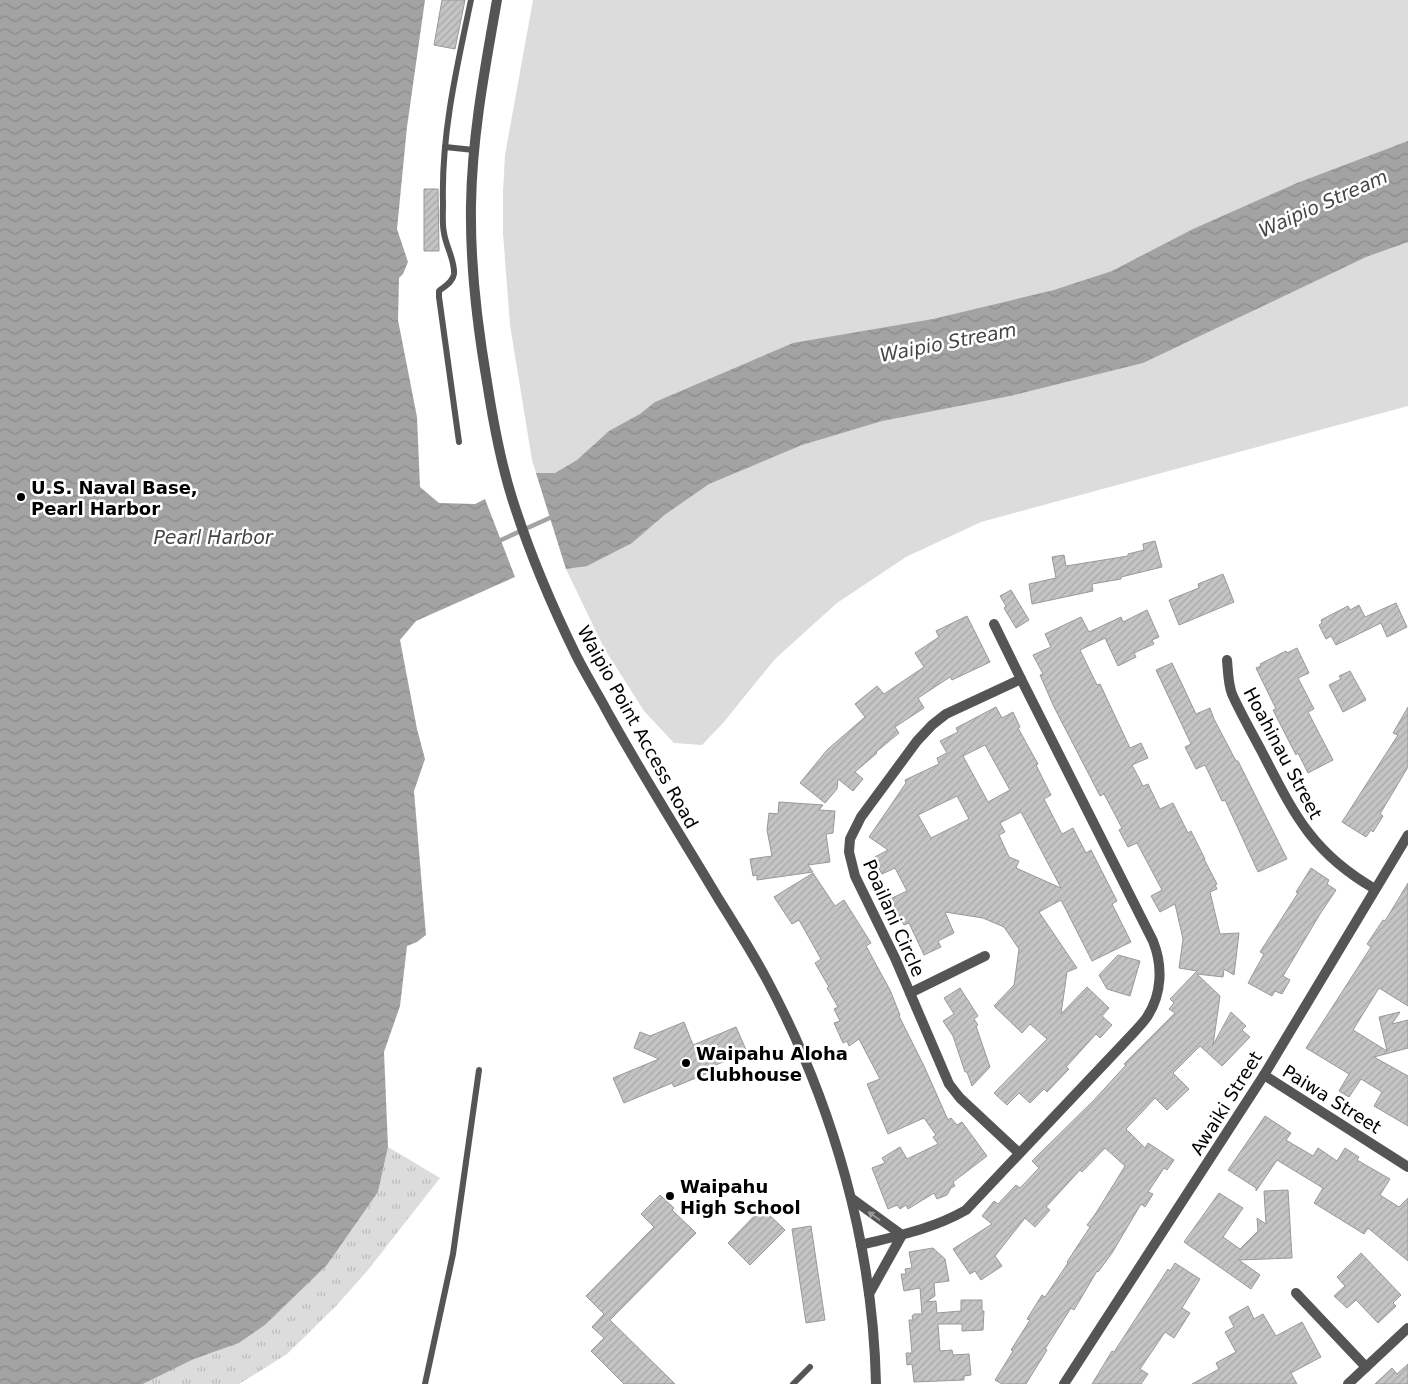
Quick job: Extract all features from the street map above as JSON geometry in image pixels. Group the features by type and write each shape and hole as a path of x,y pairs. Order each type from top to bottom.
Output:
{"street":[{"name":"Waipio Point Access Road","path":"497,0 480,92 474,150 471,206 473,282 490,401 511,496 543,583 577,658 615,726 766,979 798,1042 824,1110 851,1198 869,1294 875,1350 876,1384"},
{"path":"861,1246 935,1226 966,1210 1146,1018 1154,1004 1159,984 1159,956 1153,941 994,624"},
{"name":"Hoahinau Street","path":"1227,660 1232,692 1292,811 1307,832 1340,867 1375,889"},
{"name":"Poailani Circle","path":"1019,1154 960,1098 949,1084 895,958 855,876 849,852 850,839 861,817 917,741 932,725 946,714 1021,679"},
{"name":"Awaiki Street","path":"1064,1384 1264,1075 1408,835"},
{"path":"910,993 985,956"},
{"name":"Paiwa Street","path":"1264,1075 1408,1167"},
{"path":"851,1198 902,1234"},
{"path":"869,1294 902,1234"},
{"path":"1296,1293 1366,1367"},
{"path":"1348,1384 1408,1328"}],"lane":[{"path":"459,442 439,297 440,291 450,282 454,275 452,258 444,234 443,186 445,147 460,53 471,0"},
{"path":"445,147 474,150"},
{"path":"425,1384 453,1254 479,1070"},
{"path":"793,1384 810,1367"}],"green space":[{"path":"533,0 1408,0 1408,406 981,522 906,557 837,603 775,659 723,723 702,745 674,743 644,711 604,648 566,569 532,460 510,325 503,233 503,192 505,155"},
{"path":"388,1147 440,1178 368,1270 336,1306 287,1354 239,1384 143,1384 194,1359 239,1343 265,1325 327,1265 378,1192"}],"water":[{"name":"Pearl Harbor","path":"0,0 425,0 407,127 397,229 408,262 403,274 399,278 398,320 417,417 420,487 439,503 475,504 485,499 515,577 416,621 400,640 417,729 425,759 414,791 426,935 417,942 407,946 400,1006 384,1052 388,1147 378,1192 327,1265 265,1325 239,1343 194,1359 143,1384 0,1384"},
{"path":"1408,141 1408,242 1366,257 1143,363 1010,396 882,421 802,445 709,484 663,516 632,543 587,566 566,569 536,473 555,473 577,460 609,431 640,414 655,402 793,343 933,319 1054,290 1112,271 1193,229 1297,183"}],"building":[{"path":"442,0 465,0 455,49 434,45"},
{"path":"424,189 438,189 439,251 424,251"},
{"path":"1155,541 1162,567 1121,577 1121,579 1092,584 1093,591 1032,604 1029,584 1056,578 1052,557 1064,555 1066,566 1128,556 1128,554 1144,550 1143,544"},
{"path":"1223,574 1234,602 1179,625 1169,600 1199,588 1198,584"},
{"path":"1011,590 1029,620 1016,628 1004,608 1006,606 1000,596"},
{"path":"1396,603 1407,627 1387,637 1381,623 1336,645 1331,636 1326,639 1319,625 1322,623 1321,620 1348,606 1350,610 1359,605 1365,617"},
{"path":"1147,610 1159,637 1152,640 1154,644 1134,653 1136,657 1118,666 1105,638 1080,650 1097,685 1100,684 1130,748 1141,743 1148,758 1132,765 1143,786 1148,784 1160,809 1173,803 1188,833 1191,831 1205,859 1217,884 1215,885 1217,889 1210,892 1220,934 1239,933 1234,975 1224,969 1223,977 1197,974 1220,996 1213,1045 1231,1012 1246,1026 1242,1030 1250,1037 1222,1066 1200,1046 1173,1073 1189,1089 1167,1110 1155,1098 1126,1129 1145,1148 1148,1143 1174,1160 1167,1170 1164,1168 1148,1192 1153,1194 1145,1207 1141,1204 1112,1253 1097,1271 1074,1310 1071,1308 1026,1384 1002,1384 995,1380 1030,1320 1027,1319 1042,1295 1045,1297 1068,1263 1090,1227 1087,1225 1125,1166 1105,1148 1082,1172 1080,1170 1046,1207 1050,1210 1035,1227 1025,1218 995,1256 1002,1266 981,1280 975,1271 970,1274 953,1249 992,1224 982,1216 994,1201 998,1204 1016,1185 1020,1188 1039,1168 1032,1161 1094,1100 1126,1065 1124,1064 1175,1013 1169,1009 1174,1003 1170,999 1197,971 1179,968 1183,939 1175,904 1160,912 1151,896 1162,890 1137,843 1128,847 1119,830 1122,828 1104,794 1100,796 1054,707 1040,675 1043,674 1033,655 1051,647 1045,634 1081,617 1089,632 1121,617 1123,622"},
{"path":"967,616 990,662 952,680 950,677 918,698 924,708 895,727 899,733 855,772 863,779 853,791 838,779 837,789 825,803 800,783 827,750 865,717 855,704 877,686 884,694 924,667 915,653 939,637 936,631"},
{"path":"1297,648 1309,673 1298,678 1314,709 1308,712 1333,760 1308,773 1298,753 1296,755 1273,710 1276,709 1256,668 1261,666 1260,664 1286,651 1287,653"},
{"path":"1172,663 1196,714 1210,708 1287,859 1258,872 1225,800 1222,801 1205,765 1196,769 1185,747 1191,744 1156,670"},
{"path":"1350,671 1366,700 1343,712 1329,685 1341,679 1339,676"},
{"path":"996,707 1002,718 1013,712 1020,727 1018,728 1038,764 1036,765 1051,795 1044,799 1062,834 1073,828 1086,853 1091,850 1117,901 1112,904 1131,942 1092,961 1061,900 1039,912 1077,968 1067,972 1061,1014 1087,987 1109,1008 1102,1016 1112,1025 1100,1038 1096,1034 1066,1067 1069,1069 1047,1092 1044,1089 1030,1103 1019,1093 1007,1105 994,1093 1047,1039 1030,1024 1022,1033 994,1006 1014,985 1019,949 1004,927 983,918 945,912 954,933 938,941 941,947 924,955 909,923 904,925 890,899 907,891 895,868 882,874 873,858 888,850 869,837 906,783 905,780 939,764 937,758 947,753 940,741 958,732 956,728","holes":["985,745 1010,790 988,802 963,756","957,796 969,819 931,838 918,815","1021,812 1061,888 1016,868 1019,861 1009,857 999,835 1005,832 1000,823"]},
{"path":"1408,707 1408,767 1380,814 1383,816 1373,832 1371,830 1366,837 1342,822 1398,735 1393,733"},
{"path":"779,802 823,805 819,810 835,811 833,833 826,834 830,862 808,865 813,872 757,880 757,875 753,876 750,859 772,856 767,830 769,813 778,814"},
{"path":"1311,868 1329,880 1327,884 1336,890 1283,976 1290,980 1282,994 1275,991 1272,996 1248,983 1264,954 1260,952 1298,893 1296,892"},
{"path":"813,873 835,906 844,900 871,943 866,946 890,990 899,1016 948,1120 951,1118 957,1125 962,1122 987,1156 953,1182 955,1186 951,1188 947,1195 937,1199 934,1193 908,1209 906,1205 900,1209 897,1205 888,1209 872,1168 885,1163 882,1158 900,1147 907,1159 938,1144 933,1137 936,1135 924,1118 888,1134 867,1084 880,1079 859,1039 849,1046 847,1041 843,1043 834,1023 840,1021 834,1009 838,1007 815,963 821,959 799,920 792,924 774,897"},
{"path":"1408,883 1408,1006 1379,988 1353,1030 1387,1051 1379,1017 1400,1012 1392,1024 1408,1020 1408,1048 1374,1057 1408,1076 1408,1126 1374,1106 1382,1092 1361,1079 1349,1097 1339,1091 1349,1074 1306,1048 1371,947 1367,944 1383,920 1385,921"},
{"path":"1118,955 1140,961 1130,996 1107,989 1099,975"},
{"path":"960,988 978,1016 974,1019 978,1025 976,1026 990,1067 972,1086 967,1072 965,1072 953,1036 943,1021 954,1014 944,998"},
{"name":"Waipahu Aloha Clubhouse","path":"684,1022 693,1045 736,1027 747,1052 706,1069 708,1073 674,1087 672,1083 624,1103 613,1078 659,1059 634,1048 640,1032 650,1036"},
{"path":"1265,1116 1291,1133 1286,1140 1313,1156 1318,1148 1337,1161 1345,1148 1359,1157 1357,1160 1390,1179 1380,1195 1399,1207 1408,1198 1408,1261 1368,1228 1364,1234 1314,1203 1323,1188 1277,1160 1256,1191 1256,1188 1228,1170"},
{"path":"1288,1190 1292,1258 1239,1260 1260,1275 1251,1289 1184,1242 1219,1193 1243,1208 1223,1237 1240,1249 1258,1231 1257,1218 1266,1224 1264,1191"},
{"path":"660,1195 674,1208 672,1210 696,1233 610,1320 675,1384 624,1384 591,1351 604,1338 592,1327 604,1314 586,1296 654,1227 641,1214"},
{"path":"762,1208 785,1230 750,1265 728,1243"},
{"path":"811,1226 825,1320 806,1323 792,1229"},
{"path":"933,1248 945,1259 949,1281 934,1283 935,1296 926,1302 936,1301 937,1313 961,1311 961,1300 982,1300 982,1311 984,1311 983,1330 962,1331 962,1324 938,1324 940,1351 952,1350 953,1355 969,1354 971,1375 964,1376 964,1380 914,1382 912,1364 907,1365 906,1353 912,1353 909,1320 913,1320 912,1316 914,1314 922,1314 920,1288 904,1291 901,1274 906,1274 905,1269 912,1268 909,1252"},
{"path":"1361,1253 1401,1295 1393,1303 1396,1306 1378,1323 1356,1300 1347,1308 1334,1296 1345,1286 1337,1277"},
{"path":"1175,1263 1200,1279 1182,1308 1190,1313 1174,1338 1165,1332 1140,1369 1148,1374 1141,1384 1092,1384 1112,1351 1114,1352 1168,1269 1170,1271"},
{"path":"1248,1306 1254,1319 1263,1314 1276,1336 1302,1322 1321,1357 1291,1373 1297,1384 1192,1384 1219,1369 1216,1363 1236,1352 1225,1332 1234,1327 1229,1317"},
{"path":"1408,1364 1408,1384 1375,1384 1392,1368 1397,1374"}],"waterway":[{"name":"Waipio Stream","path":"501,540 554,516"}],"place":[{"name":"U.S. Naval Base, Pearl Harbor","path":"21,497"},
{"name":"Waipahu Aloha Clubhouse","path":"686,1063"},
{"name":"Waipahu High School","path":"670,1196"}]}
